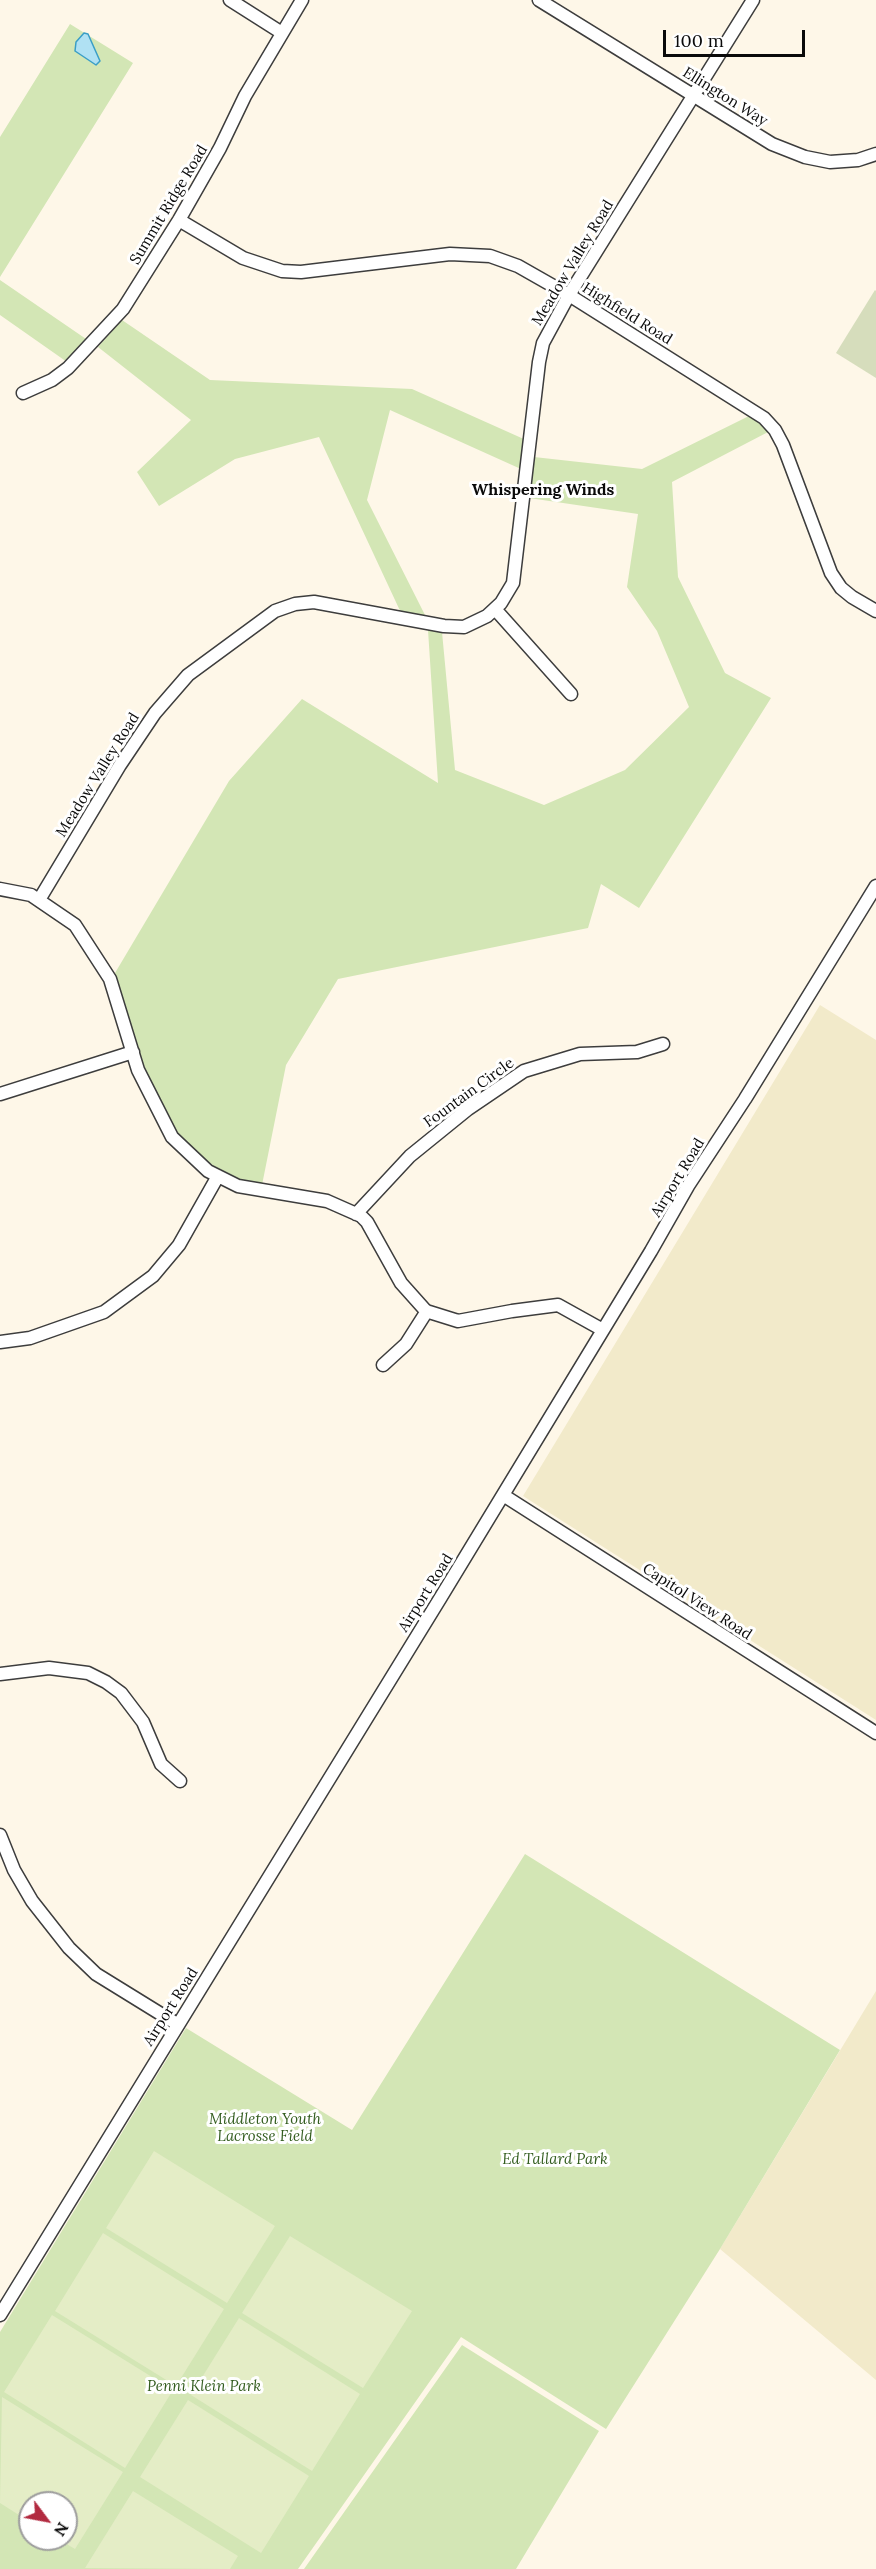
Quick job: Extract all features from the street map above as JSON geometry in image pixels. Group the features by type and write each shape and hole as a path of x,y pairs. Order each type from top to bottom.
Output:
{"street":[{"path":"230,0 282,33"},
{"name":"Summit Ridge Road","path":"23,393 52,380 68,368 110,325 179,220 302,0"},
{"name":"Ellington Way","path":"539,0 772,144 793,154 814,160 837,162 858,160 876,154"},
{"name":"Meadow Valley Road","path":"39,900 120,765 155,712 188,675 275,611 295,604 314,602 444,626 464,627 487,616 501,603 513,582 543,343 570,295 753,0"},
{"name":"Highfield Road","path":"179,220 243,258 282,271 302,272 467,253 490,256 518,266 570,295 764,418 775,430 783,445 831,573 841,588 876,611"},
{"path":"495,609 571,694"},
{"name":"Airport Road","path":"0,2315 603,1330 688,1186 745,1099 876,886"},
{"path":"0,889 31,895 75,925 110,979 138,1070 172,1137 200,1165 238,1186 327,1201 356,1214 367,1222 401,1282 427,1311 458,1322 558,1305 603,1330"},
{"name":"Fountain Circle","path":"356,1214 410,1156 468,1109 524,1071 580,1054 637,1052 663,1044"},
{"path":"0,1094 132,1052"},
{"path":"0,1342 30,1338 104,1312 153,1276 179,1245 218,1176"},
{"path":"383,1365 406,1344 427,1311"},
{"name":"Capitol View Road","path":"503,1494 876,1733"},
{"path":"0,1674 49,1668 88,1673 106,1682 121,1693 143,1722 161,1764 180,1781"},
{"path":"0,1835 14,1870 32,1901 69,1948 96,1974 177,2024"}],"shaded area":[{"path":"820,1005 876,1040 876,1720 523,1496"},
{"path":"876,1991 876,2380 720,2249"}],"green space":[{"path":"70,24 133,63 0,277 0,137"},
{"path":"0,280 89,341 67,362 0,315"},
{"path":"876,291 876,378 836,353"},
{"path":"122,320 210,380 412,389 526,440 524,455 534,457 642,469 751,415 770,431 672,482 678,577 725,673 771,698 639,908 601,884 588,928 338,979 286,1065 262,1185 235,1178 214,1166 182,1141 157,1098 142,1061 115,973 229,781 302,699 438,783 428,630 442,632 455,770 544,805 625,770 689,707 657,631 627,587 638,514 529,498 532,474 390,410 367,500 427,619 402,615 319,437 235,459 159,506 137,472 191,420 98,347"},
{"path":"525,1854 840,2050 720,2249 606,2429 461,2337 298,2569 0,2569 0,2332 186,2028 352,2130"},
{"path":"154,2151 275,2226 227,2303 106,2228"},
{"path":"103,2233 224,2309 176,2386 55,2311"},
{"path":"290,2236 412,2311 363,2388 242,2313"},
{"path":"52,2315 173,2390 125,2468 4,2392"},
{"name":"Penni Klein Park","path":"239,2318 360,2394 312,2471 191,2395"},
{"path":"462,2345 599,2431 516,2569 304,2569"},
{"path":"2,2397 123,2472 78,2544 78,2491 18,2491 18,2514 0,2503"},
{"path":"188,2400 309,2476 261,2553 140,2477"},
{"path":"133,2491 238,2556 230,2569 85,2568"}],"water":[{"path":"84,33 88,34 100,61 96,65 75,51 76,42"}],"district":[{"name":"Whispering Winds","path":"543,490"}],"park label":[{"name":"Middleton Youth Lacrosse Field","path":"265,2128"},
{"name":"Ed Tallard Park","path":"555,2160"}]}
